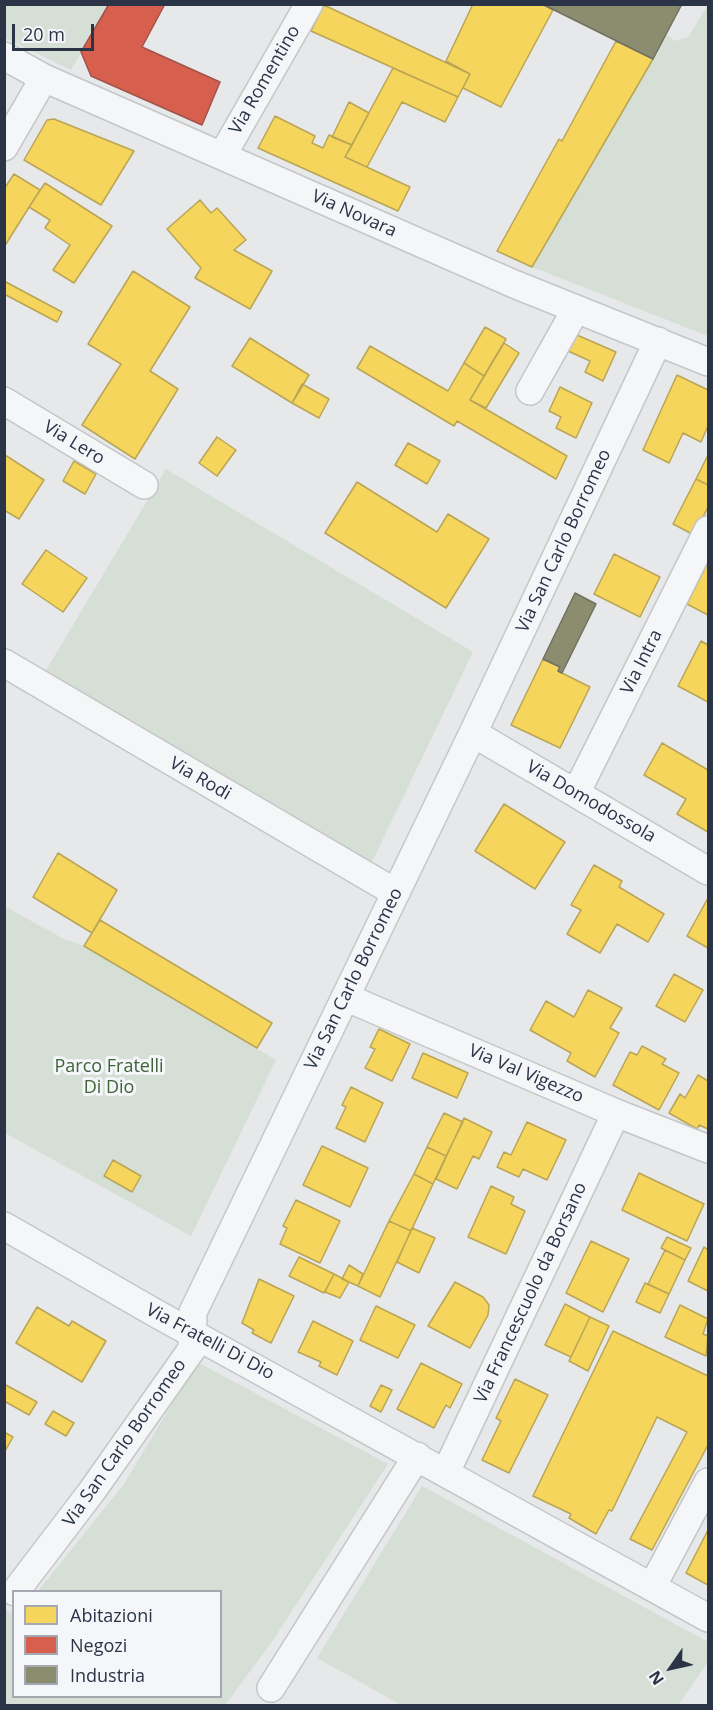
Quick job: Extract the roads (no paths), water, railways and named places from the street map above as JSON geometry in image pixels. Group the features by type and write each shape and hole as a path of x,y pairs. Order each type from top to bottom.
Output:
{"street":[{"name":"Via Romentino","path":"222,156 309,4"},
{"name":"Via Novara","path":"4,56 44,78 222,156 576,309 708,362"},
{"path":"4,147 44,78"},
{"path":"530,392 576,309"},
{"name":"Via San Carlo Borromeo","path":"16,1590 92,1491 192,1349 193,1312 473,733 658,341"},
{"name":"Via Lero","path":"4,401 144,485"},
{"name":"Via Intra","path":"576,793 708,530"},
{"name":"Via Rodi","path":"4,663 396,893"},
{"name":"Via Domodossola","path":"473,733 708,871"},
{"name":"Via Val Vigezzo","path":"345,997 616,1113 708,1149"},
{"name":"Via Francescuolo da Borsano","path":"446,1473 616,1113"},
{"name":"Via Fratelli Di Dio","path":"4,1226 157,1314 192,1331 708,1618"},
{"path":"271,1688 417,1456"},
{"path":"652,1587 708,1482"}],"park label":[{"name":"Parco Fratelli Di Dio","path":"109,1077"}]}
